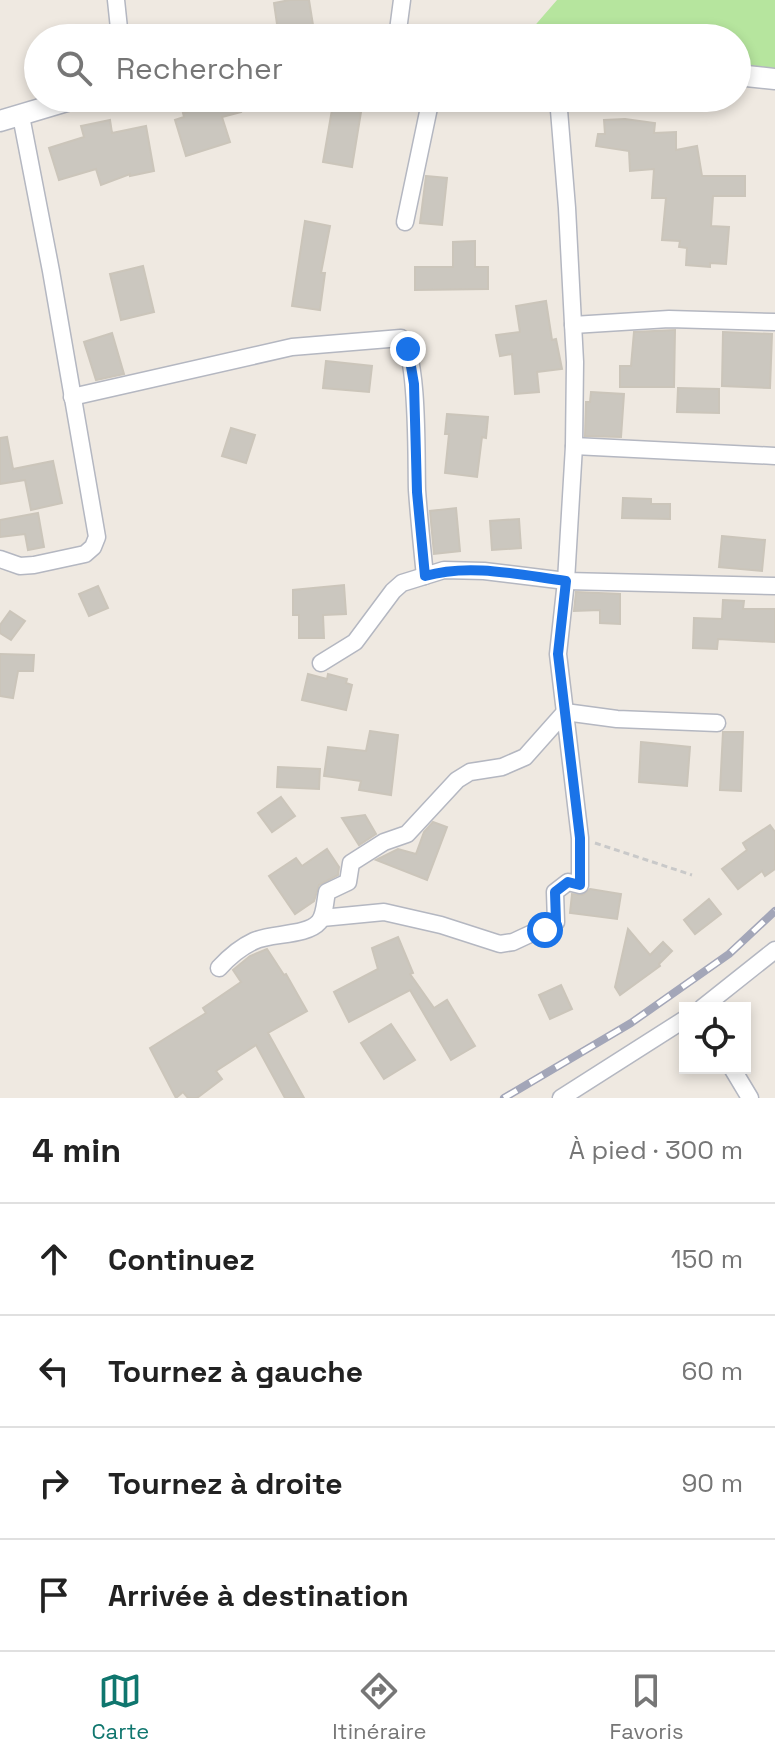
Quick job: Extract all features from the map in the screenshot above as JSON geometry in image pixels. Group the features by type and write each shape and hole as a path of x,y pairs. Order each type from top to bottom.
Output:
{"street":[{"path":"116,0 119,24"},
{"path":"399,24 402,0"},
{"path":"751,76 775,79"},
{"path":"0,121 33,112"},
{"path":"405,222 428,112"},
{"path":"219,968 229,957 254,941 308,929 322,918 384,912 441,925 500,944 513,942 556,922 555,892 568,882 580,885 580,838 558,654 574,446 573,325 559,112"},
{"path":"0,559 20,566 85,554 93,547 97,537 21,116"},
{"path":"573,325 669,319 775,322"},
{"path":"72,397 292,347 401,338 408,349 414,384 417,492 425,576"},
{"path":"574,446 775,456"},
{"path":"321,663 355,642 402,583 444,570 484,571 566,581 775,586"},
{"path":"565,712 617,719 717,723"},
{"path":"322,918 327,892 348,882 351,863 384,842 407,834 457,780 470,772 502,767 525,757 565,712"},
{"path":"710,1002 775,950"},
{"path":"561,1098 679,1023"},
{"path":"736,1074 750,1098"}],"path":[{"path":"580,838 692,875"}],"green space":[{"path":"557,0 775,0 775,68 751,65 751,24 536,24"}],"building":[{"path":"309,0 313,24 277,24 274,3"},
{"path":"241,112 222,117 230,142 186,156 175,120 184,117 183,113"},
{"path":"332,112 361,112 352,167 323,162"},
{"path":"110,120 112,133 146,126 154,171 130,174 101,185 96,169 59,180 49,148 84,137 81,126"},
{"path":"604,120 655,123 654,133 676,132 676,150 697,146 702,176 745,176 745,196 713,196 711,226 729,227 726,264 710,263 710,267 686,265 687,248 679,247 680,241 662,240 666,198 652,198 654,169 630,171 629,151 596,146 598,134 605,134"},
{"path":"426,176 447,178 442,225 420,223"},
{"path":"305,221 330,226 321,273 325,273 320,310 292,306"},
{"path":"475,241 475,267 488,267 488,289 415,290 415,267 453,267 453,242"},
{"path":"143,266 154,312 121,320 110,274"},
{"path":"546,301 552,340 556,339 562,369 537,372 539,392 515,394 512,354 500,356 496,335 520,332 516,306"},
{"path":"675,330 674,387 620,387 620,366 631,366 634,332"},
{"path":"723,332 772,334 770,388 722,386"},
{"path":"112,333 124,374 96,380 84,342"},
{"path":"326,361 372,366 369,392 323,388"},
{"path":"678,388 719,389 719,413 677,412"},
{"path":"591,392 624,394 621,437 585,436 586,402 590,402"},
{"path":"447,414 488,417 477,477 445,473 449,434 445,434"},
{"path":"231,428 255,435 246,463 222,456"},
{"path":"7,437 13,469 53,461 62,503 31,510 25,480 0,484 0,438"},
{"path":"623,498 651,499 651,504 670,504 670,519 622,518"},
{"path":"456,508 460,551 434,554 430,511"},
{"path":"38,513 44,547 28,550 25,534 0,537 0,520"},
{"path":"519,519 521,548 492,550 490,521"},
{"path":"722,536 765,540 762,571 719,567"},
{"path":"344,585 346,614 323,615 324,638 299,638 299,615 293,615 293,590"},
{"path":"98,586 108,608 89,616 79,594"},
{"path":"576,592 620,594 620,624 600,623 600,610 574,611"},
{"path":"723,600 744,601 743,609 775,609 775,642 718,639 717,649 693,648 694,618 722,619"},
{"path":"10,611 25,621 11,640 0,633 0,625"},
{"path":"0,654 34,655 33,671 18,671 13,698 0,696"},
{"path":"308,674 327,679 328,674 347,679 346,683 352,685 346,710 302,700"},
{"path":"370,731 398,735 391,795 359,790 361,781 324,776 328,747 366,751"},
{"path":"723,732 743,732 741,791 720,790"},
{"path":"641,742 690,747 687,786 639,782"},
{"path":"278,767 320,769 319,789 277,787"},
{"path":"281,797 295,816 272,832 258,813"},
{"path":"365,815 376,834 359,845 342,818"},
{"path":"433,822 447,827 427,880 376,860 398,849 416,854 424,832"},
{"path":"770,825 775,832 775,869 765,876 762,871 738,889 722,869 747,850 743,843"},
{"path":"327,849 339,867 338,875 319,885 314,901 295,914 269,876 296,858 302,866"},
{"path":"590,889 621,894 617,919 570,913 572,894 583,895"},
{"path":"709,899 721,914 695,934 684,920"},
{"path":"628,929 650,955 663,942 672,951 660,966 620,995 615,987"},
{"path":"398,937 413,973 410,974 434,1008 447,1000 475,1046 451,1060 410,990 349,1022 334,992 378,969 372,948"},
{"path":"267,949 286,974 307,1011 268,1033 304,1098 285,1098 256,1045 216,1071 222,1079 197,1098 188,1098 183,1092 176,1098 150,1048 206,1013 203,1008 241,982 233,970 250,956"},
{"path":"561,985 572,1009 550,1019 539,995"},
{"path":"391,1024 415,1060 384,1079 361,1043"}],"railway":[{"path":"504,1098 631,1023 729,954 775,911"}],"route":[{"path":"408,349 414,384 417,492 425,576 444,570 484,571 566,581 558,654 580,838 580,885 568,882 555,892 556,922 545,930"}]}
